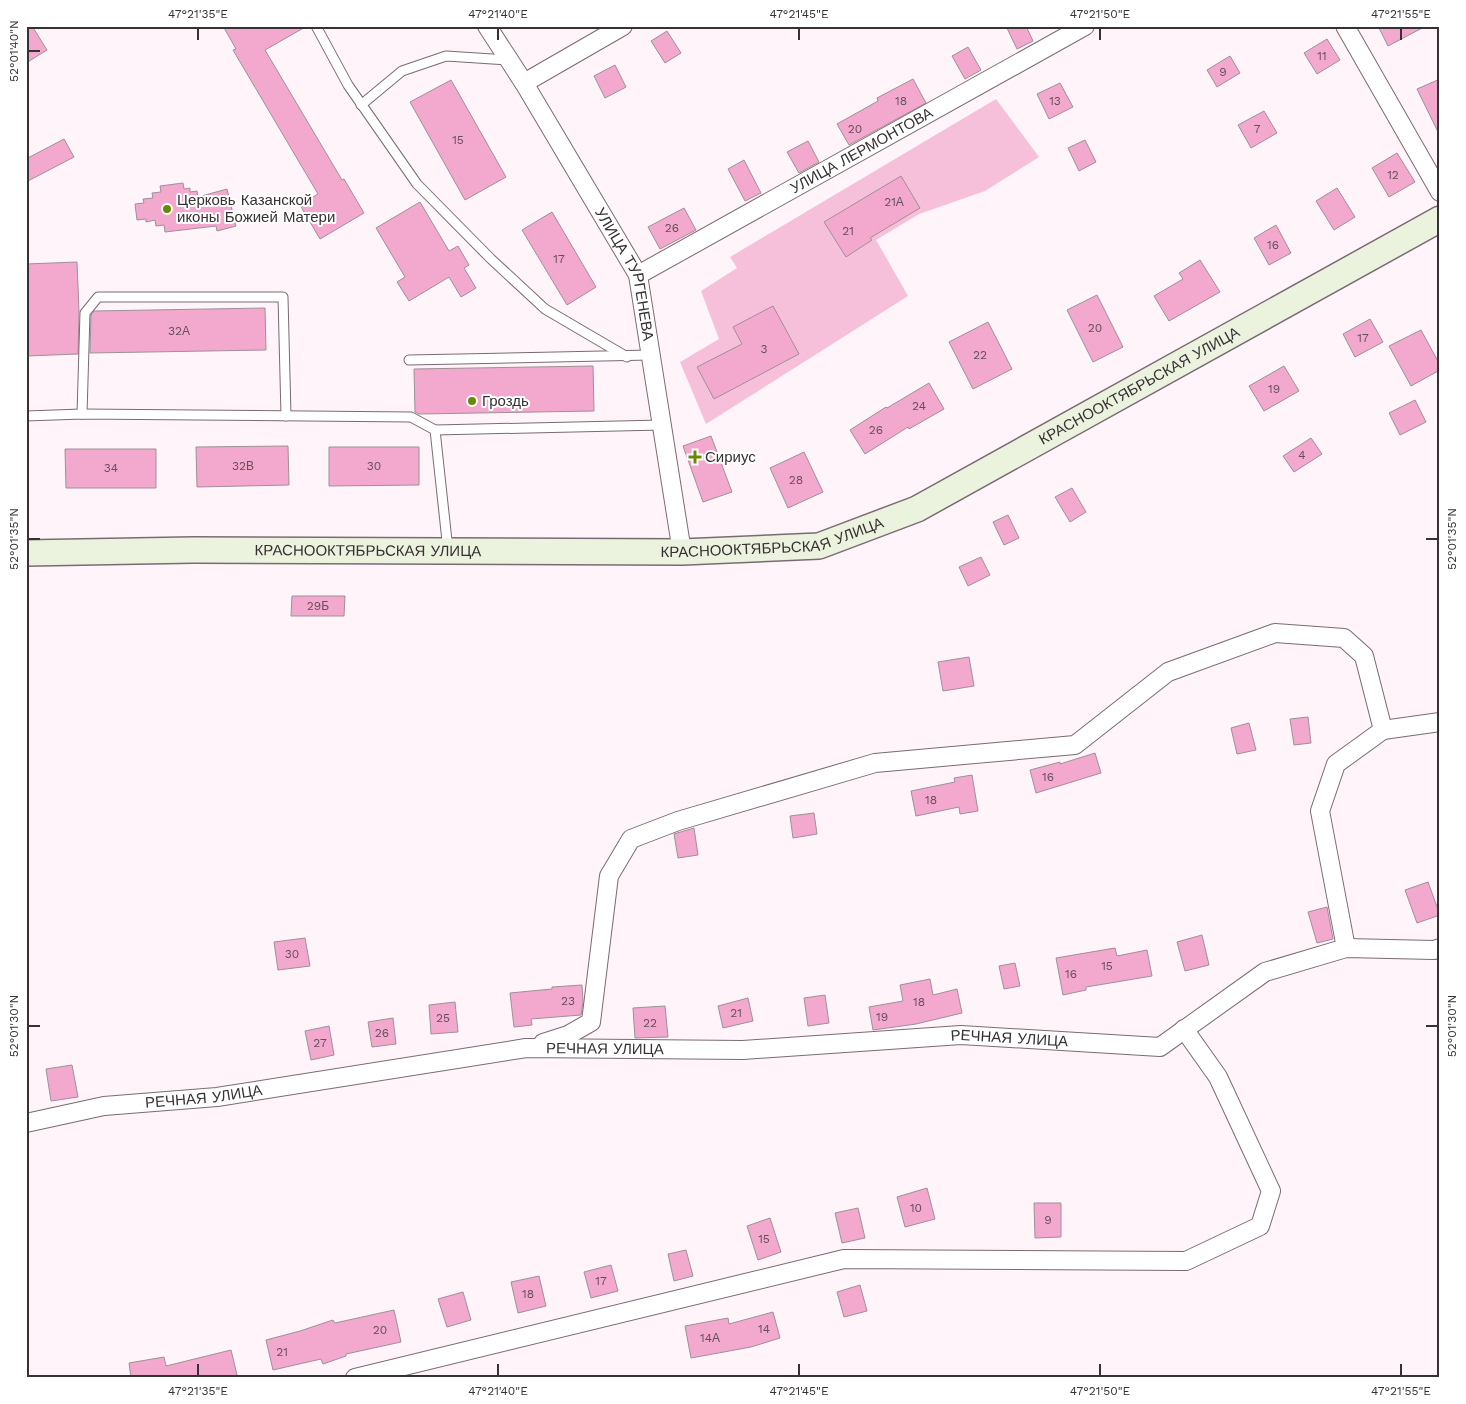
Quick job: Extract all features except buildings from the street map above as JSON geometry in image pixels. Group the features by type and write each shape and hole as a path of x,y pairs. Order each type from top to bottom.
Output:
{"street":[{"name":"УЛИЦА ТУРГЕНЕВА","path":"487,26 524,84 638,275 682,552"},
{"path":"524,84 623,26"},
{"name":"УЛИЦА ЛЕРМОНТОВА","path":"638,275 1085,26"},
{"path":"1345,26 1440,192"},
{"name":"КРАСНООКТЯБРЬСКАЯ УЛИЦА","path":"26,554 194,550 682,552 819,546 917,509 1440,219"},
{"path":"526,1048 568,1035 591,1022 609,876 631,838 678,821 875,763 1074,745 1168,672 1275,633 1344,638 1364,656 1383,730"},
{"path":"1346,948 1320,811 1336,764 1383,730 1440,722"},
{"name":"РЕЧНАЯ УЛИЦА","path":"26,1123 104,1106 217,1096 526,1048 743,1050 962,1035 1160,1047 1265,972 1346,948 1434,950 1440,948"},
{"path":"356,1378 844,1259 1186,1262 1260,1226 1271,1191 1218,1077 1184,1030"}],"lane":[{"path":"316,26 348,85 417,184 491,259 545,309 627,357"},
{"path":"362,104 402,71 446,56 508,60"},
{"path":"82,414 85,313 98,297 283,297 286,416"},
{"path":"409,360 627,357 650,355"},
{"path":"26,416 82,414 411,417 435,430 662,425"},
{"path":"435,430 448,550"}],"shaded area":[{"path":"996,99 1039,157 985,191 919,214 876,240 908,296 706,424 680,362 719,339 701,291 737,268 730,257"}],"place":[{"name":"Церковь Казанской иконы Божией Матери","path":"167,209"},
{"name":"Гроздь","path":"472,401"},
{"name":"Сириус","path":"695,457"}]}
